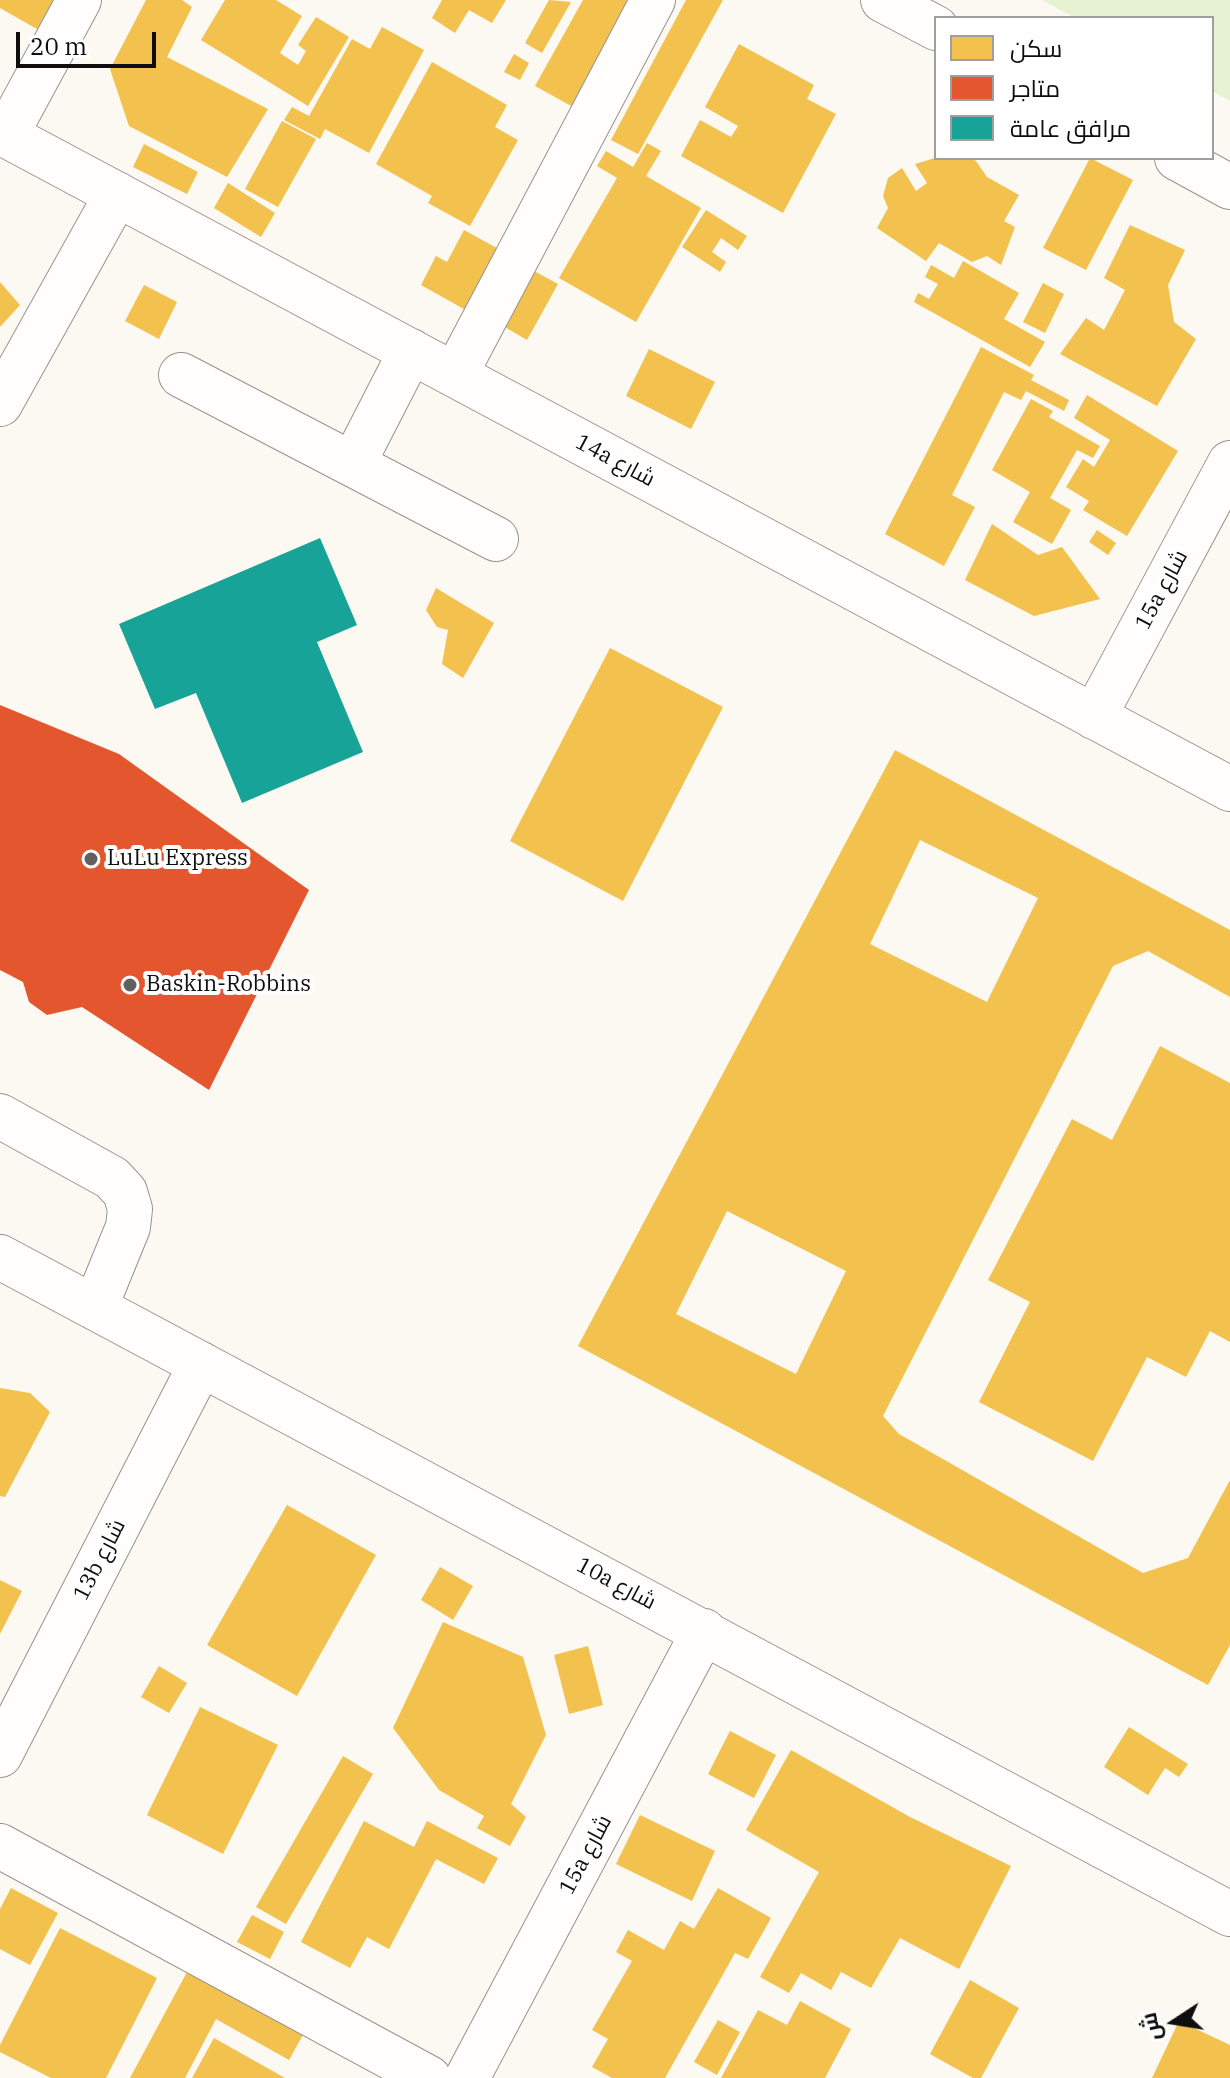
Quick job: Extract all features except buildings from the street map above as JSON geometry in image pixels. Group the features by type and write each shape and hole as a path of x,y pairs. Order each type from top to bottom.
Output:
{"street":[{"path":"3,133 79,0"},
{"path":"455,375 653,0"},
{"path":"883,0 934,27"},
{"name":"14a شارع","path":"3,133 1230,789"},
{"path":"1181,160 1230,187"},
{"path":"0,404 117,194"},
{"path":"353,464 411,351"},
{"path":"181,375 496,539"},
{"name":"15a شارع","path":"1094,717 1230,463"},
{"path":"0,1116 112,1178 125,1192 130,1209 128,1227 95,1308"},
{"name":"10a شارع","path":"0,1257 1230,1914"},
{"name":"13b شارع","path":"0,1755 201,1364"},
{"name":"15a شارع","path":"467,2078 704,1631"},
{"path":"0,1846 429,2078"}],"green space":[{"path":"1042,0 1230,0 1230,101 1214,92 1214,16 1071,16"}],"place":[{"name":"LuLu Express","path":"91,859"},
{"name":"Baskin-Robbins","path":"130,985"}]}
